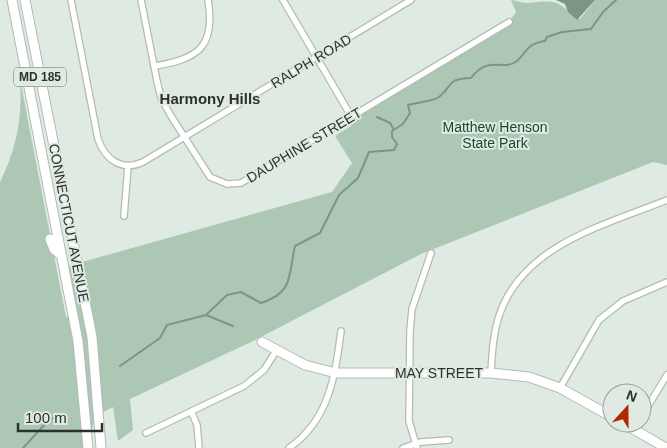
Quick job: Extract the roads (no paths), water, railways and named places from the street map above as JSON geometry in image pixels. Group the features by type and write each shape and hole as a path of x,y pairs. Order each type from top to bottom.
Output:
{"main road":[{"name":"CONNECTICUT AVENUE","path":"12,0 78,341 88,448"},
{"name":"CONNECTICUT AVENUE","path":"25,0 92,337 101,448"},
{"path":"52,204 64,202"},
{"path":"50,239 54,249 63,260"},
{"name":"MAY STREET","path":"262,342 305,365 336,373 491,373 529,377 560,388 602,411"},
{"path":"646,433 666,448"}],"street":[{"path":"71,0 98,139 103,152 109,159 128,166 124,216"},
{"name":"DAUPHINE STREET","path":"142,0 161,98 210,177 226,184 241,183 509,22"},
{"path":"155,66 179,62 193,56 203,47 211,30 212,21 208,0"},
{"path":"283,0 351,116"},
{"name":"RALPH ROAD","path":"128,166 143,162 411,0"},
{"path":"491,373 499,316 511,292 529,268 550,251 569,240 667,200"},
{"path":"417,446 410,421 409,374 412,309 431,253"},
{"path":"560,388 599,320 623,301 667,282"},
{"path":"289,448 309,431 321,413 336,373 341,332"},
{"path":"146,433 192,413 254,380 264,370 276,351"},
{"path":"652,400 667,375"},
{"path":"192,413 197,425 199,448"},
{"path":"403,448 448,440"}],"waterway":[{"path":"120,366 160,338 167,325 206,315 227,295 241,292 261,303 279,294 288,282 295,246 320,233 339,195 358,178 369,152 394,150 397,144 392,137 392,131 403,124 410,113 408,105 436,99 444,93 450,84 457,80 471,78 484,67 512,64 528,48 545,41 547,37 562,32 591,29 603,12 616,0"},
{"path":"377,117 390,123 394,130"},
{"path":"206,315 233,326"},
{"path":"23,448 46,423 56,416"}],"district":[{"name":"Harmony Hills","path":"210,98"}],"park label":[{"name":"Matthew Henson State Park","path":"495,136"}]}
